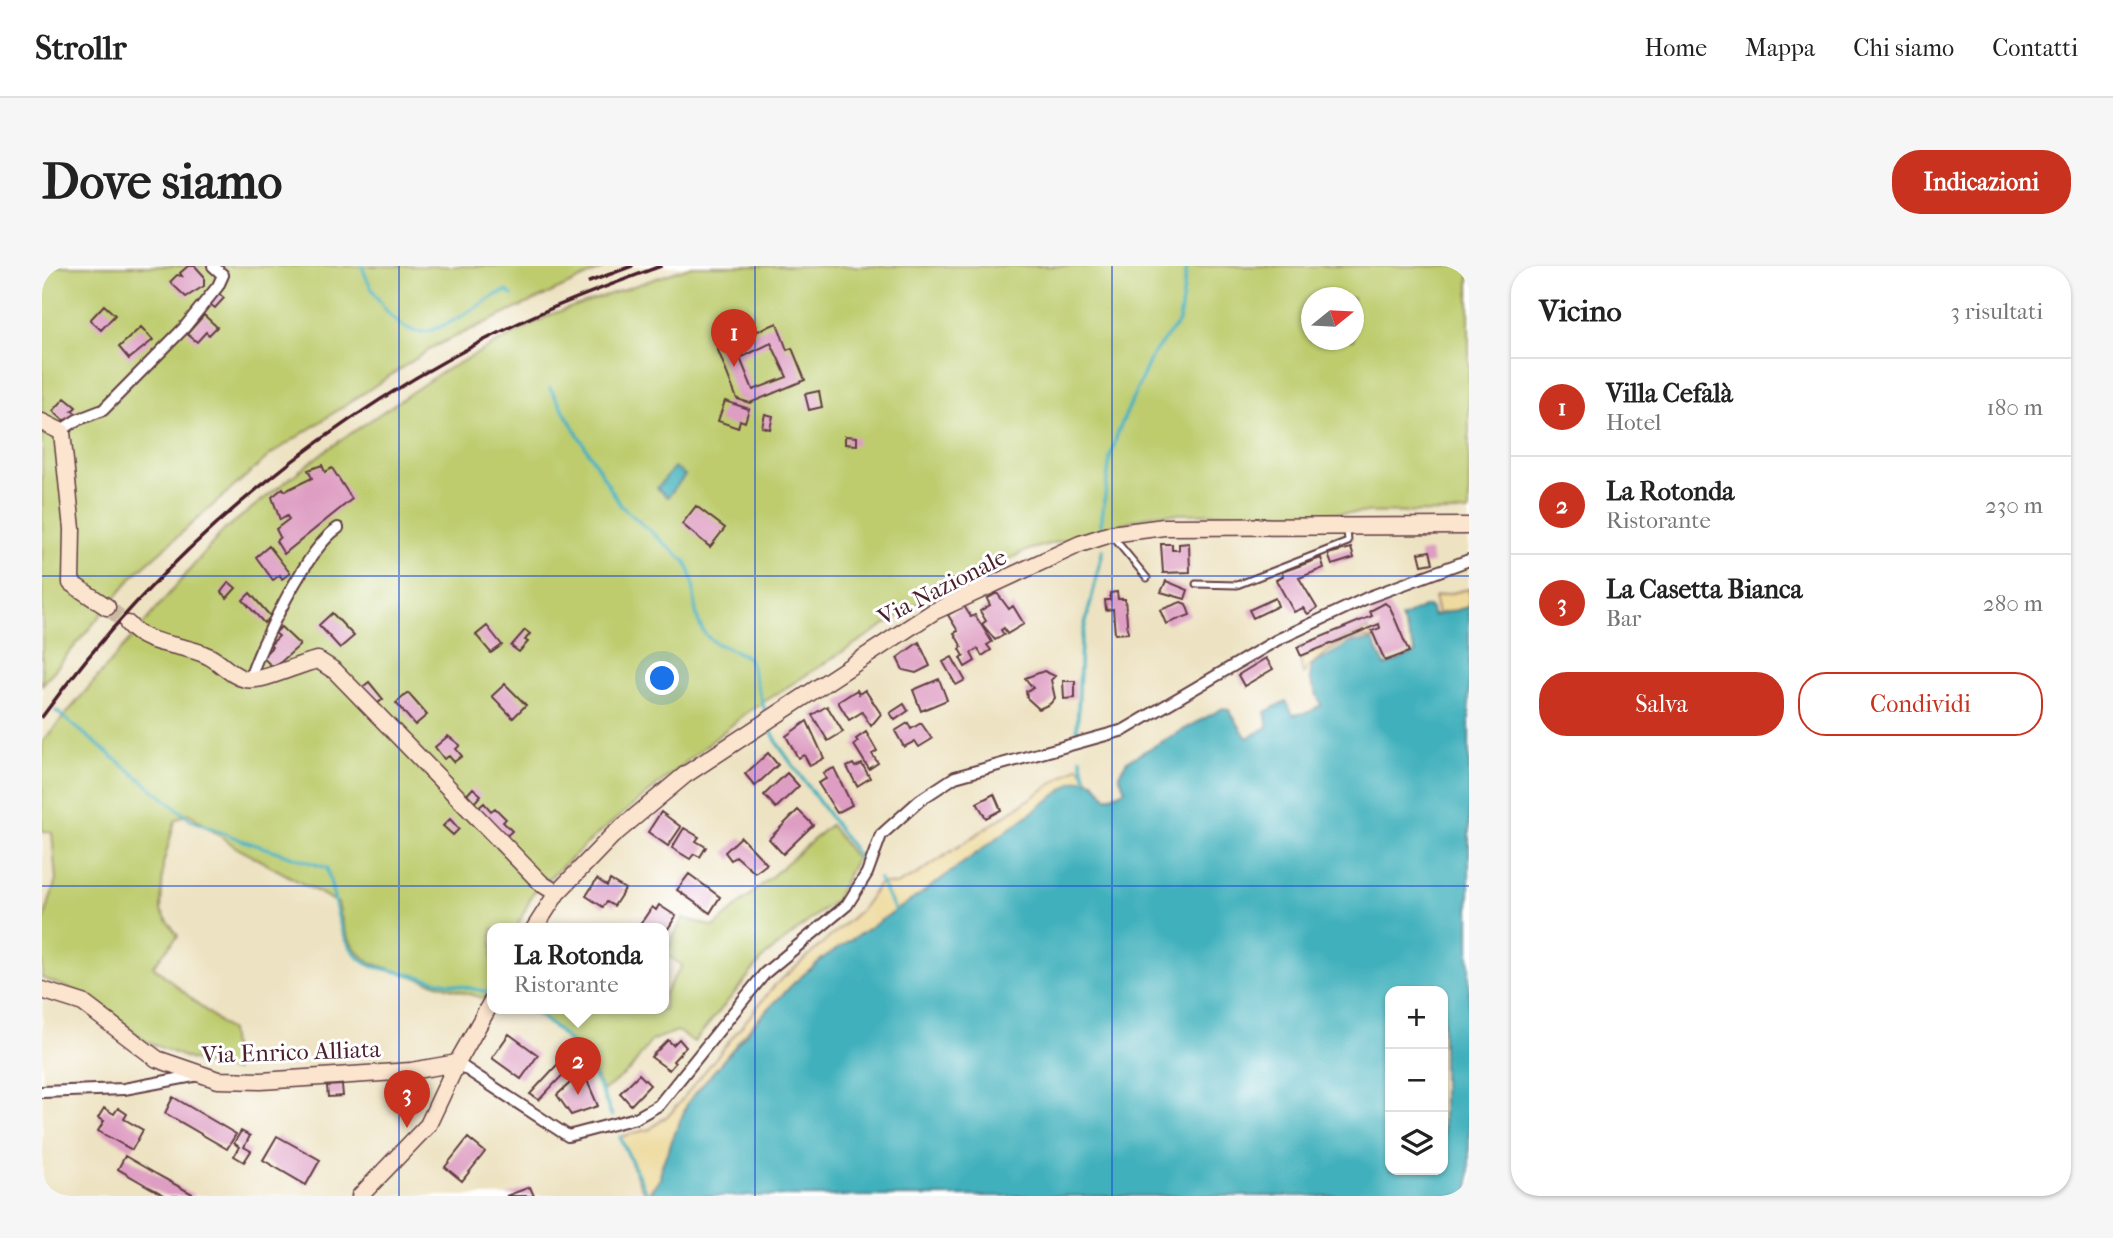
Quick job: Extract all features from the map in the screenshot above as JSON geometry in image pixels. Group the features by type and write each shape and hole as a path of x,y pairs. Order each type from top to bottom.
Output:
{"main road":[{"path":"42,422 60,431 67,454 72,529 71,583 107,607"},
{"name":"Via Nazionale","path":"538,923 557,893 612,836 685,775 886,640 933,612 1080,544 1111,534 1164,527 1469,526"},
{"path":"128,624 147,638 208,656 226,669 250,679 318,660 327,666 542,884 557,893"},
{"path":"42,990 83,1003 157,1059 199,1075"},
{"path":"360,1196 421,1134 487,1010"},
{"name":"Via Enrico Alliata","path":"199,1075 218,1080 272,1080 411,1072 457,1063"}],"street":[{"path":"60,431 77,420 103,410 184,328 218,286 223,275 213,266"},
{"path":"250,679 273,618 284,607 325,536 338,528"},
{"path":"457,1063 486,1080 559,1132 578,1136 636,1118 659,1105 765,972 847,905 867,873 881,835 920,800 943,784 965,774 1124,730 1277,640 1369,597 1469,560"},
{"name":"Via Enrico Alliata","path":"42,1092 124,1089 199,1075"}],"lane":[{"path":"1196,584 1237,585 1348,542 1347,526"},
{"path":"1111,534 1119,548 1147,578"}],"green space":[{"path":"42,266 609,266 435,346 270,455 136,573 42,685"},
{"path":"692,266 1469,266 1469,512 1156,514 1028,550 919,603 745,714 593,838 533,893 519,923 487,923 485,999 371,963 357,951 348,937 338,903 237,848 188,813 175,821 163,864 161,911 178,936 153,966 230,1031 235,1071 192,1060 147,1042 89,996 42,978 42,926 56,880 52,832 42,831 42,742 223,531 322,453 440,373 552,314"},
{"path":"830,825 856,859 835,900 764,957 694,1042 677,1031 651,1041 630,1070 603,1091 572,1044 537,1014 669,1014 669,986 682,965 669,957 669,946 683,918 714,927"}],"sand":[{"path":"1469,589 1469,607 1438,614 1434,597"},
{"path":"1368,629 1375,641 1367,638 1346,642 1325,653 1303,674 1300,659"},
{"path":"1079,766 1090,781 1072,783 921,894 822,959 795,982 754,1023 688,1102 662,1165 660,1179 645,1196 620,1137 650,1129 671,1113 775,985 861,910 880,883 896,885 916,875"}],"water":[{"path":"674,467 685,475 668,497 657,488"},
{"path":"1424,607 1430,607 1433,616 1469,607 1469,1196 648,1196 660,1179 662,1165 688,1102 755,1023 822,959 921,894 1072,783 1080,780 1094,782 1107,798 1125,790 1119,774 1127,761 1223,708 1229,710 1247,738 1268,727 1265,712 1286,701 1293,715 1309,712 1321,705 1310,678 1312,665 1353,642 1373,641 1385,666 1416,653 1401,618"}],"building":[{"path":"188,266 195,266 204,276 204,286 186,297 170,282 177,275 182,276 180,273"},
{"path":"217,292 224,298 215,308 207,302"},
{"path":"104,305 115,315 101,330 90,320"},
{"path":"204,315 217,327 209,335 206,332 197,342 187,334"},
{"path":"740,321 746,336 777,323 787,350 792,348 805,380 750,403 737,399 711,332","holes":["771,343 787,377 753,390 740,358"]},
{"path":"141,327 153,340 129,359 119,347"},
{"path":"819,391 822,407 809,410 805,394"},
{"path":"65,398 76,407 72,411 76,413 70,419 63,420 53,411"},
{"path":"725,401 749,409 745,422 740,420 738,428 718,421"},
{"path":"765,414 773,416 770,429 762,427"},
{"path":"845,436 857,437 857,445 845,444"},
{"path":"322,465 325,472 332,468 352,499 284,554 276,541 280,537 276,529 289,519 287,516 280,520 272,497 283,488 285,491 312,478 308,470"},
{"path":"696,506 725,528 710,547 682,524"},
{"path":"1189,543 1190,572 1163,573 1161,544 1172,544 1172,550 1179,550 1179,544"},
{"path":"269,546 290,573 282,579 280,575 273,580 256,557"},
{"path":"1351,548 1354,558 1332,565 1328,554"},
{"path":"1430,551 1433,563 1422,565 1419,553"},
{"path":"1321,558 1324,568 1299,578 1317,608 1308,614 1303,608 1294,612 1276,580 1283,576 1282,572"},
{"path":"1166,581 1188,590 1185,599 1161,592"},
{"path":"229,582 236,588 227,598 221,592"},
{"path":"1117,592 1118,599 1125,599 1128,633 1115,634 1113,609 1106,610 1105,600 1110,600 1110,593"},
{"path":"250,593 271,617 264,623 243,600"},
{"path":"997,593 1009,609 1013,606 1024,624 1007,634 1004,628 1001,630 1004,635 995,640 982,624 986,621 980,611 990,605 987,599"},
{"path":"1275,598 1278,606 1253,618 1249,610"},
{"path":"1181,602 1186,604 1190,615 1166,624 1160,610"},
{"path":"1385,603 1390,607 1409,652 1385,661 1372,631 1380,628 1379,624 1301,656 1297,647 1372,616 1370,611"},
{"path":"964,606 971,617 975,615 992,642 987,645 991,650 982,656 978,649 971,653 975,661 965,667 960,658 964,656 960,649 962,647 954,633 958,631 948,615"},
{"path":"332,613 354,636 340,648 319,625"},
{"path":"487,626 502,645 491,653 476,635"},
{"path":"281,627 300,645 274,668 262,657 279,636 275,633"},
{"path":"525,630 530,634 525,640 528,642 519,652 511,646"},
{"path":"919,642 930,666 916,673 903,670 897,658"},
{"path":"952,657 965,680 956,685 943,662"},
{"path":"1266,658 1273,669 1244,686 1238,675"},
{"path":"1044,671 1055,676 1051,680 1055,698 1050,704 1039,709 1027,698 1026,691 1033,688 1025,678"},
{"path":"939,679 947,700 921,711 913,690"},
{"path":"1063,681 1075,681 1075,698 1064,699"},
{"path":"369,682 383,699 373,707 359,690"},
{"path":"505,684 526,705 513,718 492,696"},
{"path":"857,690 859,694 865,690 881,714 871,726 862,712 849,720 838,702"},
{"path":"408,693 427,715 415,725 396,703"},
{"path":"904,704 908,711 895,720 890,713"},
{"path":"827,706 843,732 828,741 812,715"},
{"path":"807,721 824,758 810,766 804,755 798,758 786,736"},
{"path":"908,723 911,729 921,723 932,739 919,747 915,741 904,747 895,731"},
{"path":"866,732 877,751 872,754 878,763 869,769 854,745 858,742 856,739"},
{"path":"448,736 460,745 456,749 462,756 454,762 449,756 444,759 435,747"},
{"path":"768,753 778,765 755,786 745,774"},
{"path":"853,764 855,767 862,764 870,778 857,786 847,767"},
{"path":"834,768 852,805 837,813 818,783 826,779 823,773"},
{"path":"787,773 799,786 776,808 764,795"},
{"path":"473,788 481,795 473,804 465,797"},
{"path":"994,794 1001,810 986,818 977,803"},
{"path":"484,803 491,811 495,808 506,819 503,822 512,831 502,840 475,811"},
{"path":"798,810 813,825 783,854 769,839"},
{"path":"661,812 681,827 668,846 648,832"},
{"path":"450,819 459,829 453,835 443,826"},
{"path":"684,828 699,837 696,841 706,847 700,857 694,854 690,859 672,848"},
{"path":"741,837 767,864 755,873 736,856 731,860 725,852"},
{"path":"689,874 720,897 710,913 677,890"},
{"path":"597,879 607,886 610,880 625,889 614,906 607,902 603,907 586,896"},
{"path":"659,905 676,916 669,927 669,923 641,923 652,907 656,910"},
{"path":"509,1034 538,1055 521,1079 492,1058"},
{"path":"679,1039 686,1047 673,1061 675,1063 669,1070 651,1057 668,1040 673,1045"},
{"path":"567,1054 574,1063 539,1100 530,1094"},
{"path":"581,1073 586,1078 598,1106 571,1115 557,1095"},
{"path":"639,1074 650,1085 631,1105 620,1093"},
{"path":"342,1085 343,1096 328,1097 327,1086"},
{"path":"173,1097 236,1134 227,1149 165,1113"},
{"path":"104,1108 114,1114 118,1108 127,1114 124,1119 143,1130 132,1150 98,1131 104,1121 98,1118"},
{"path":"241,1131 250,1136 244,1147 251,1151 244,1162 234,1156 239,1147 234,1143"},
{"path":"277,1136 320,1160 306,1185 263,1160"},
{"path":"468,1138 485,1152 462,1181 445,1167"},
{"path":"125,1156 196,1196 166,1196 149,1187 118,1169"},
{"path":"530,1187 534,1196 506,1196"}],"waterway":[{"path":"362,266 376,296 392,316 411,330 421,332 449,323 498,294 507,291 512,295"},
{"path":"1101,525 1110,458 1118,432 1152,355 1179,322 1187,266"},
{"path":"550,388 621,506 685,561 692,579 695,608 701,626 710,639 749,659 765,711"},
{"path":"1077,736 1081,642 1103,550"},
{"path":"56,711 191,820 241,840 327,868 340,924 345,937 360,959 372,966 487,992"},
{"path":"770,728 779,746 860,859"},
{"path":"1081,758 1086,780"},
{"path":"879,879 895,910"},
{"path":"536,1014 558,1031 580,1055 612,1116"},
{"path":"620,1137 648,1196"}],"tunnel":[{"path":"107,607 128,624"}],"railway":[{"path":"589,282 632,266"},
{"path":"42,717 90,655 198,540 257,489 320,441 385,397 453,357 523,321 661,266"}],"place":[{"name":"Villa Cefalà","path":"734,367"},
{"name":"La Rotonda","path":"578,1095"},
{"name":"La Casetta Bianca","path":"407,1128"}]}
